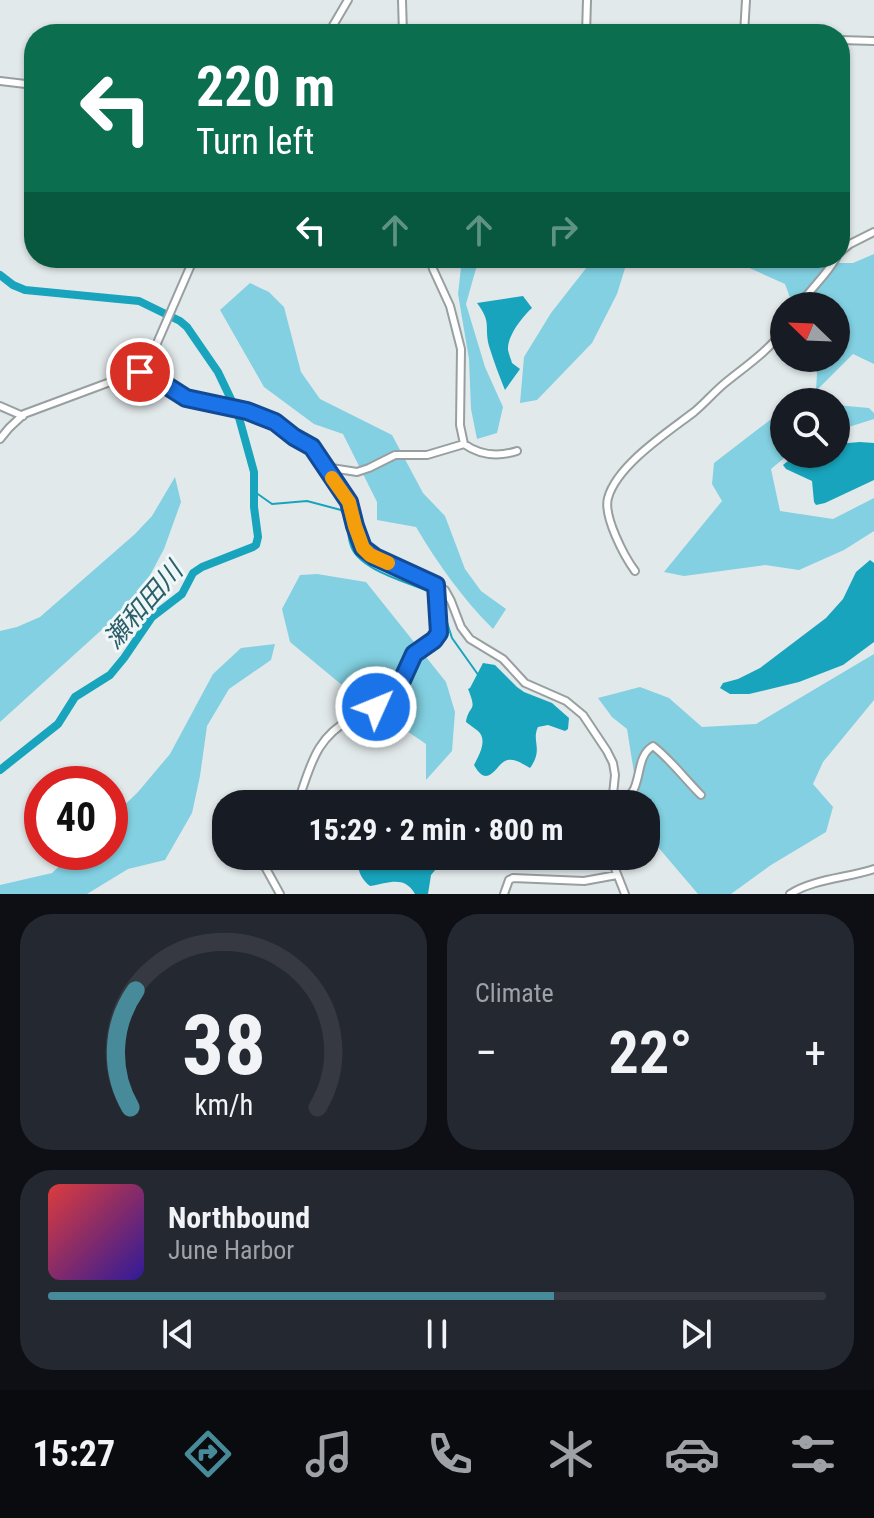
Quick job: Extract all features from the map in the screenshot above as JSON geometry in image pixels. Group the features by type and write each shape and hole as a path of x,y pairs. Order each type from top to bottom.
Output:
{"street":[{"path":"334,24 348,0"},
{"path":"401,24 402,0"},
{"path":"586,24 587,0"},
{"path":"745,24 746,0"},
{"path":"850,40 874,41"},
{"path":"0,81 24,84"},
{"path":"850,244 874,232"},
{"path":"144,373 190,268"},
{"path":"433,268 450,306 461,349 460,425 464,444"},
{"path":"808,292 830,268"},
{"path":"635,571 609,516 608,499 613,488 642,452 770,346"},
{"path":"0,439 23,416 135,373 144,373 186,398 247,411 275,422 314,449 349,502 359,541 365,550 447,592 461,627 470,639 503,659 525,683 566,701 580,712 613,763 614,790"},
{"path":"0,406 23,416"},
{"path":"325,467 357,472 391,456 427,455 464,444 485,454 517,451"},
{"path":"302,790 324,740 339,726 392,696 403,681 414,654 436,638 439,631 436,585"},
{"path":"633,790 644,755 653,746 701,795"},
{"path":"790,894 809,885 874,869"},
{"path":"267,870 280,894"},
{"path":"615,870 625,894"},
{"path":"504,894 509,880 513,878 584,881 617,875"}],"shaded area":[{"path":"874,254 874,364 853,354 850,357 850,292 788,292 785,284 749,268 850,268 850,263"},
{"path":"461,268 476,268 466,304 485,367 503,407 497,433 477,439 471,409 469,359 458,294"},
{"path":"586,268 625,268 617,294 592,343 537,400 520,403 524,357 551,313"},
{"path":"250,283 269,292 284,307 301,372 320,399 392,435 423,493 445,516 465,569 481,591 506,609 493,629 451,580 416,527 377,520 377,502 343,434 314,424 264,387 220,310"},
{"path":"523,296 532,308 520,321 508,345 512,363 520,369 505,390 489,346 486,320 477,303"},
{"path":"835,372 819,388 816,388 817,373"},
{"path":"850,406 869,408 874,413 874,419 850,427"},
{"path":"770,420 770,468 780,511 833,519 874,498 874,531 844,550 799,570 765,565 684,576 664,572 722,501 712,484 714,463"},
{"path":"850,443 874,443 874,480 816,505 812,481 785,468 850,468"},
{"path":"175,477 181,502 164,549 139,596 0,722 0,631 40,617 135,534 152,516"},
{"path":"870,560 874,563 874,642 843,665 799,682 749,694 730,694 720,688 723,683 760,668 826,618 843,599 856,572"},
{"path":"317,574 366,582 446,682 455,712 452,751 426,780 426,744 354,695 290,642 282,609 300,575"},
{"path":"275,644 271,660 229,689 207,726 192,813 165,860 128,869 128,802 170,754 213,674 241,648"},
{"path":"874,654 874,700 823,762 813,784 833,807 826,832 771,865 731,894 698,894 660,849 660,790 637,790 627,729 612,717 598,698 640,687 669,698 702,727 756,724"},
{"path":"483,663 495,665 517,687 552,703 569,718 565,731 548,725 538,727 536,756 530,768 508,760 488,776 479,772 474,765 482,748 482,739 478,731 466,722 473,705 468,689"},
{"path":"55,870 126,870 87,894 0,894 0,885"},
{"path":"359,870 435,870 431,875 428,894 415,894 401,882 370,886"}],"waterway":[{"name":"瀬和田川","path":"0,275 25,290 139,301 187,327 218,372 238,414 254,472 258,537 253,547 193,573 182,594 152,617 110,675 75,697 58,724 0,770"},
{"path":"255,492 272,504 307,501 341,510 346,518 351,546 364,562 436,597"},
{"path":"440,601 452,638 479,676"}],"slow traffic":[{"path":"332,478 349,502 363,548 370,555 388,563"}],"route":[{"path":"140,372 186,398 247,411 275,422 312,447 349,502 363,548 375,557 436,585 439,633 414,654 398,689 376,707"}]}
